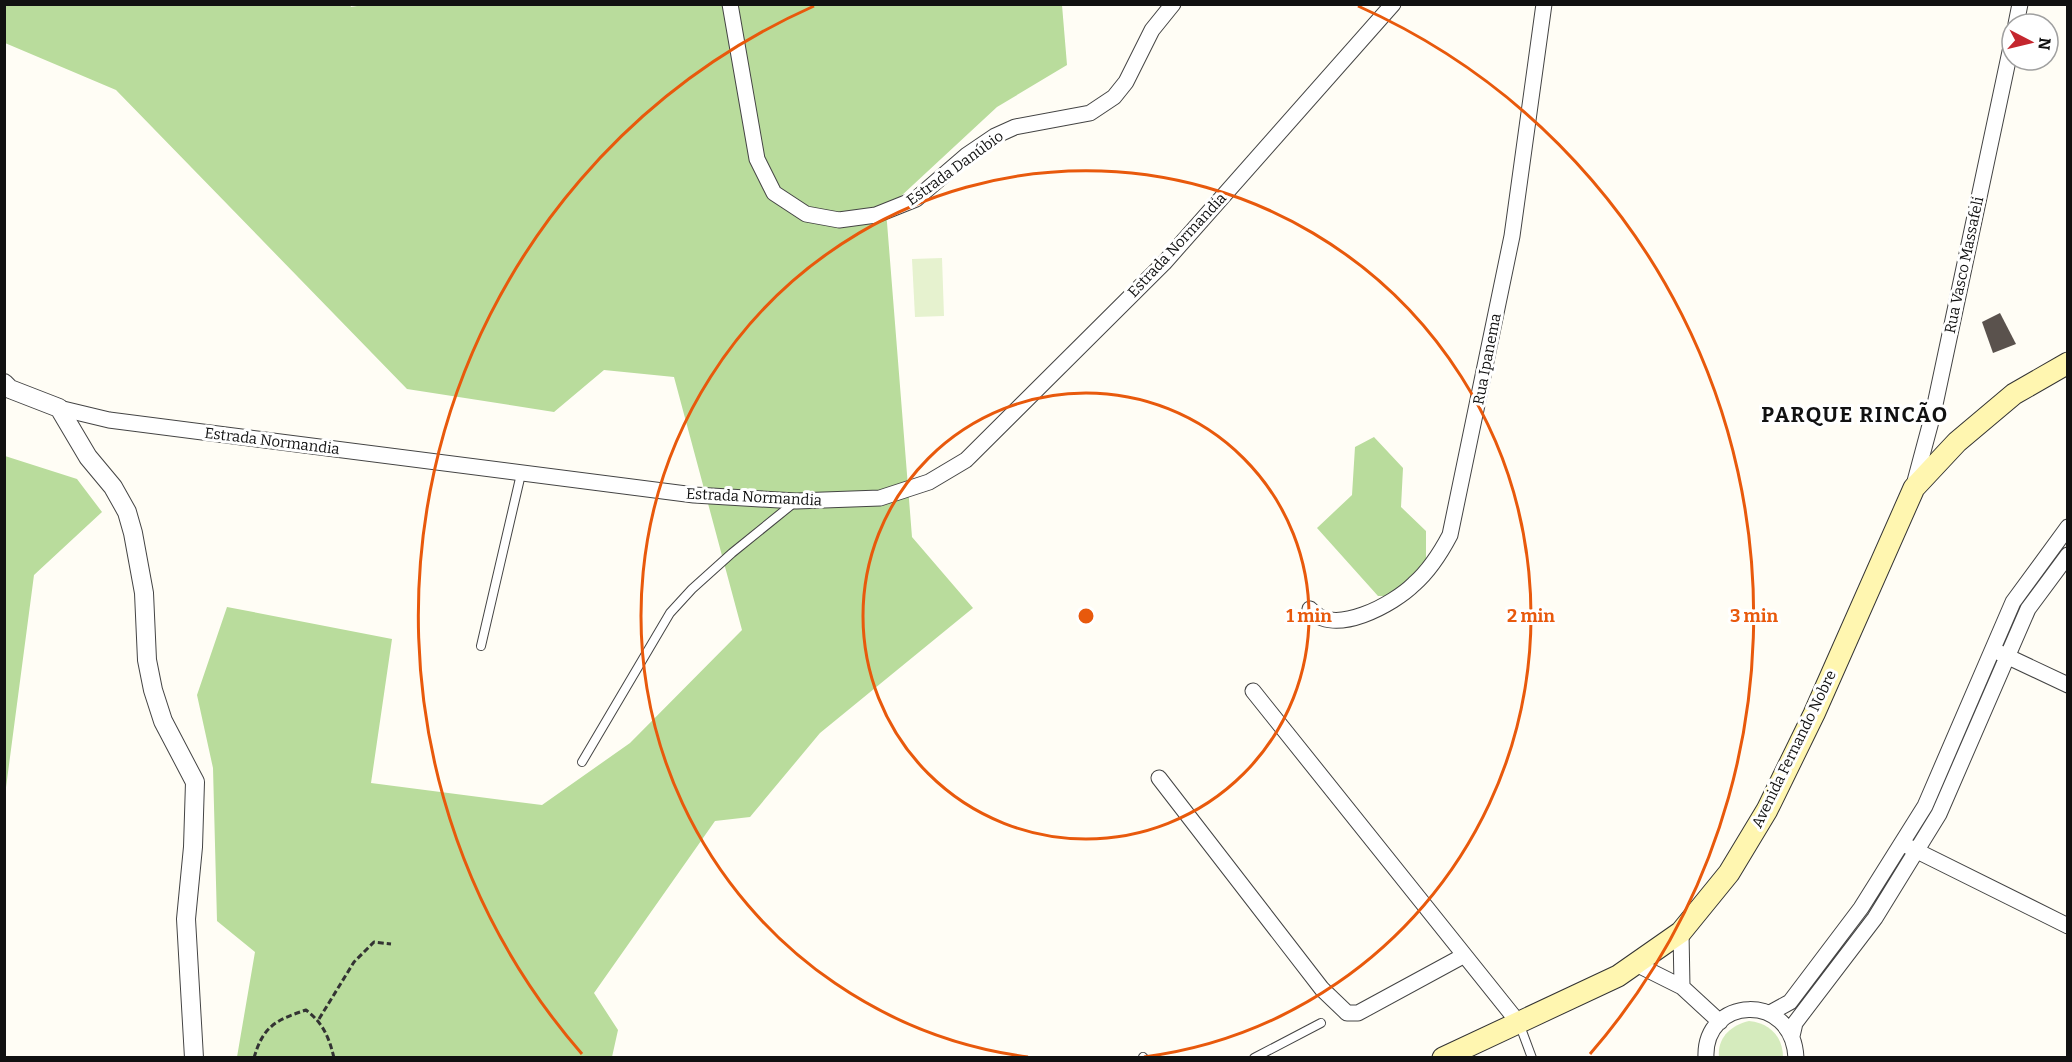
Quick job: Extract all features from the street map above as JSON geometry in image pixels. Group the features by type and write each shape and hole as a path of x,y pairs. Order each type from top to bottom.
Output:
{"main road":[{"name":"Avenida Fernando Nobre","path":"1443,1058 1618,976 1681,932 1729,873 1767,810 1815,714 1914,488 1957,442 2014,394 2067,363"}],"street":[{"name":"Estrada Danúbio","path":"730,4 757,159 765,176 774,193 806,214 839,220 876,215 916,199 966,155 995,136 1015,127 1090,113 1114,97 1126,82 1152,30 1173,4"},
{"name":"Estrada Normandia","path":"4,383 10,389 59,408 109,420 694,495 796,501 880,498 929,482 966,460 1164,263 1393,4"},
{"name":"Rua Ipanema","path":"1310,609 1314,614 1338,621 1359,616 1395,600 1414,585 1437,560 1450,535 1512,236 1544,4"},
{"name":"Rua Vasco Massafeli","path":"1914,488 1933,414 2006,72"},
{"path":"59,408 75,439 113,487 127,512 144,593 147,660 153,690 163,722 195,782 194,847 186,918 194,1058"},
{"path":"1770,1013 1782,1009 1790,1002 1861,908 1924,806 2018,593 2067,528"},
{"path":"1792,1036 1796,1023 1875,918 1939,814 2032,602 2067,555"},
{"path":"1993,649 2067,686"},
{"path":"1253,691 1518,1022"},
{"path":"1159,778 1322,989 1347,1013 1358,1013 1463,956"},
{"path":"1901,843 2067,926"},
{"path":"1681,932 1682,987"},
{"path":"1636,964 1682,987 1720,1022"},
{"path":"1706,1058 1708,1040 1720,1022 1728,1015 1749,1009 1770,1013 1787,1027 1792,1036 1796,1058"}],"lane":[{"path":"481,646 521,474"},
{"path":"582,762 670,613 692,589 732,553 796,501"},
{"path":"1518,1022 1532,1058"},
{"path":"1254,1058 1321,1023"}],"path":[{"path":"319,1019 354,962 374,942 391,944"},
{"path":"254,1058 260,1036 284,1018 306,1010 319,1019 330,1038 334,1058"}],"green space":[{"path":"350,4 351,7 369,4 1062,5 1067,65 997,107 886,210 912,537 973,608 820,733 750,817 715,821 594,993 618,1030 612,1057 237,1057 255,952 217,921 213,768 197,695 227,607 392,639 371,783 542,805 630,743 742,630 674,377 604,370 554,412 407,389 116,90 5,43 4,5"},
{"path":"942,258 944,316 915,317 912,259"},
{"path":"1374,437 1403,468 1401,507 1426,531 1426,562 1402,596 1378,596 1317,528 1352,495 1355,447"},
{"path":"5,456 77,479 102,512 34,575 5,795"},
{"path":"1749,1021 1763,1025 1774,1032 1781,1043 1783,1057 1719,1057 1720,1044 1726,1033"}],"building":[{"path":"2000,313 2016,344 1993,353 1982,322"}],"district":[{"name":"PARQUE RINCÃO","path":"1855,415"}]}
